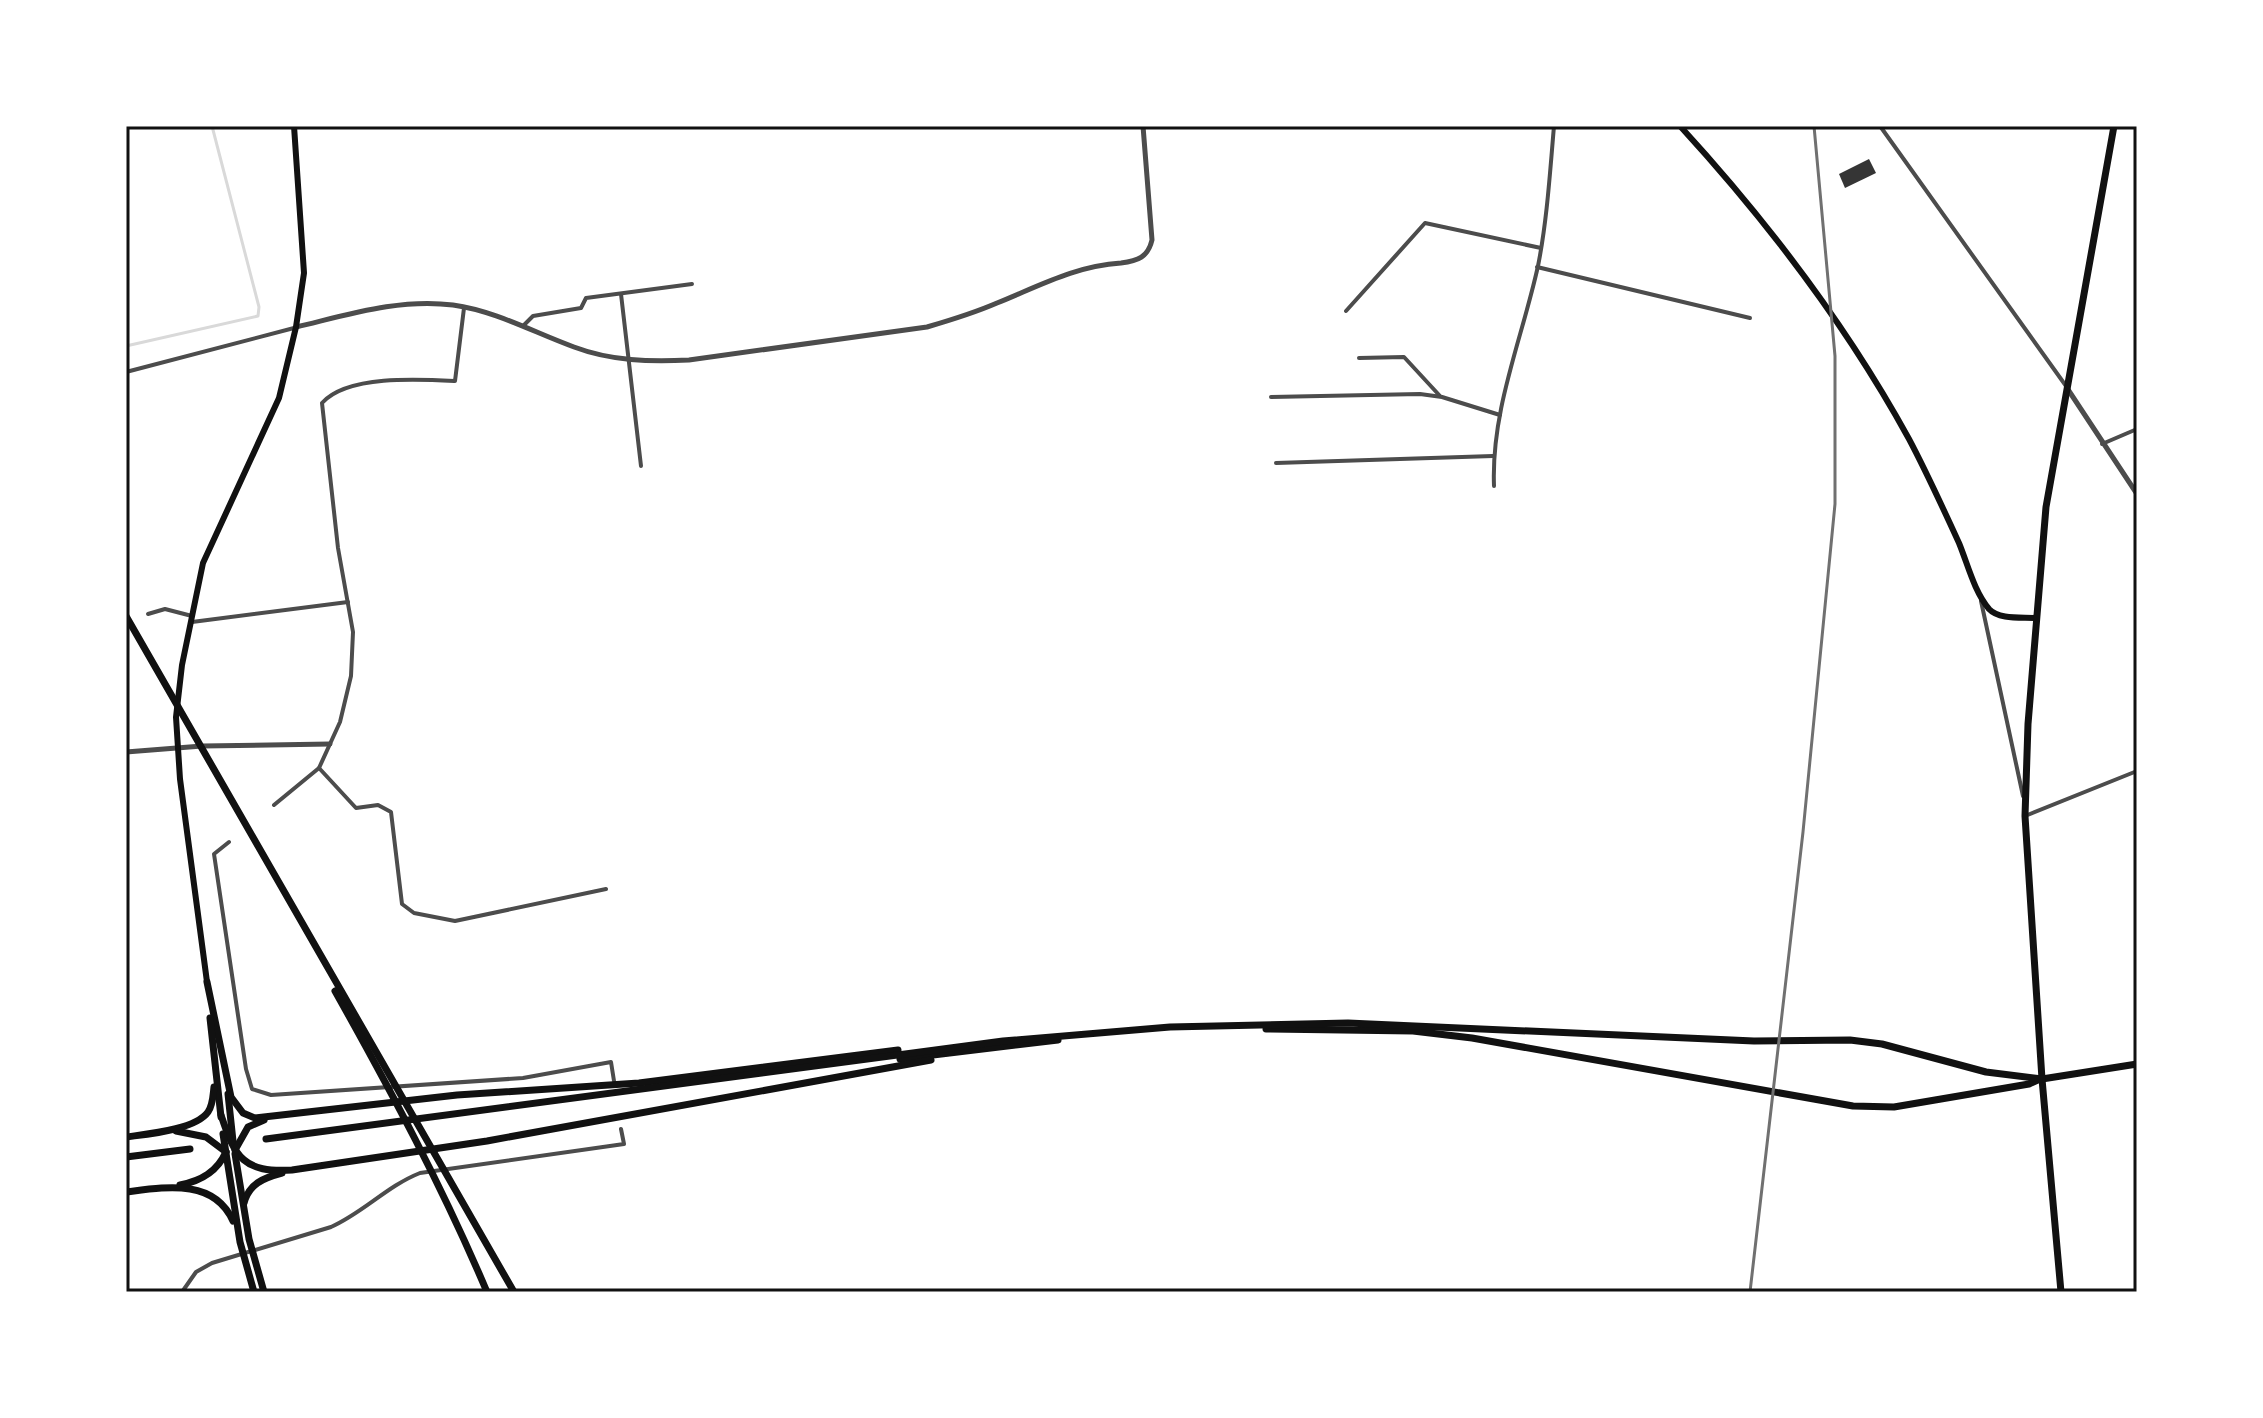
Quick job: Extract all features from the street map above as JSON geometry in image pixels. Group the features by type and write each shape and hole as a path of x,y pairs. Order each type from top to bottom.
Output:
{"highway":[{"path":"2061,1292 2042,1079 2026,813 2035,618 2046,507 2114,126"},
{"path":"126,616 386,1075 514,1292"},
{"path":"207,982 231,1097 243,1113 255,1118 457,1095 639,1083 837,1057 1003,1043 1171,1032 1348,1026 1754,1041 1866,1041 1975,1070 2042,1079"},
{"path":"207,982 221,1115 239,1181 244,1213"},
{"path":"1348,1026 1472,1038 1853,1106 1894,1107 2137,1064"},
{"path":"146,1134 189,1131 206,1137 248,1165 262,1169 307,1168 487,1141 1003,1043"},
{"path":"266,1139 1003,1043"},
{"path":"224,1067 230,1114 230,1183 252,1269 254,1292"},
{"path":"126,1137 190,1124 204,1116 212,1105 214,1069"},
{"path":"386,1075 487,1292"},
{"path":"230,1114 230,1151 239,1181"},
{"path":"221,1115 229,1139"},
{"path":"126,1192 188,1183 205,1177 218,1166 248,1127 277,1117"},
{"path":"126,1157 190,1149"},
{"path":"230,1183 232,1163"},
{"path":"244,1240 246,1196 258,1182 307,1168"},
{"path":"140,1190 191,1188 212,1194 228,1210 244,1240"},
{"path":"252,1269 264,1292"}],"main road":[{"path":"207,982 176,717 182,665 203,563 279,398 296,327 304,273 294,126"},
{"path":"1680,126 1849,337 1911,442 1980,598 1993,613 2035,618"}],"street":[{"path":"126,372 296,327 410,303 464,308 523,326 576,348 608,357 652,362 689,360 927,327 961,317 1064,273 1144,257 1152,240 1143,126"},
{"path":"1494,486 1493,456 1500,415 1541,248 1554,126"},
{"path":"1880,126 2066,386 2137,494"},
{"path":"1346,311 1425,223 1541,248"},
{"path":"1537,267 1750,318"},
{"path":"523,326 533,316 581,308 586,298 692,284"},
{"path":"621,293 641,466"},
{"path":"274,805 319,768 340,722 351,676 353,632 338,548 322,403 332,391 397,378 455,381 464,308"},
{"path":"1359,358 1404,357 1442,397"},
{"path":"1271,397 1420,394 1442,397 1500,415"},
{"path":"2102,444 2137,429"},
{"path":"1276,463 1493,456"},
{"path":"1980,598 2026,813 2137,771"},
{"path":"148,614 165,609 193,619 348,602"},
{"path":"126,752 330,744"},
{"path":"319,768 356,808 378,805 391,812 402,904 414,913 455,921 606,889"},
{"path":"229,842 214,854 246,1069 252,1089 260,1093 281,1094 459,1084 523,1078 611,1062 614,1081"},
{"path":"182,1292 196,1272 212,1263 331,1227 359,1212 390,1188 420,1173 624,1144 621,1129"}],"building":[{"path":"1869,159 1876,173 1845,188 1839,174"}],"waterway":[{"path":"126,346 258,316 259,307 212,126"}],"railway":[{"path":"1750,1292 1803,832 1835,504 1835,356 1814,126"}]}
